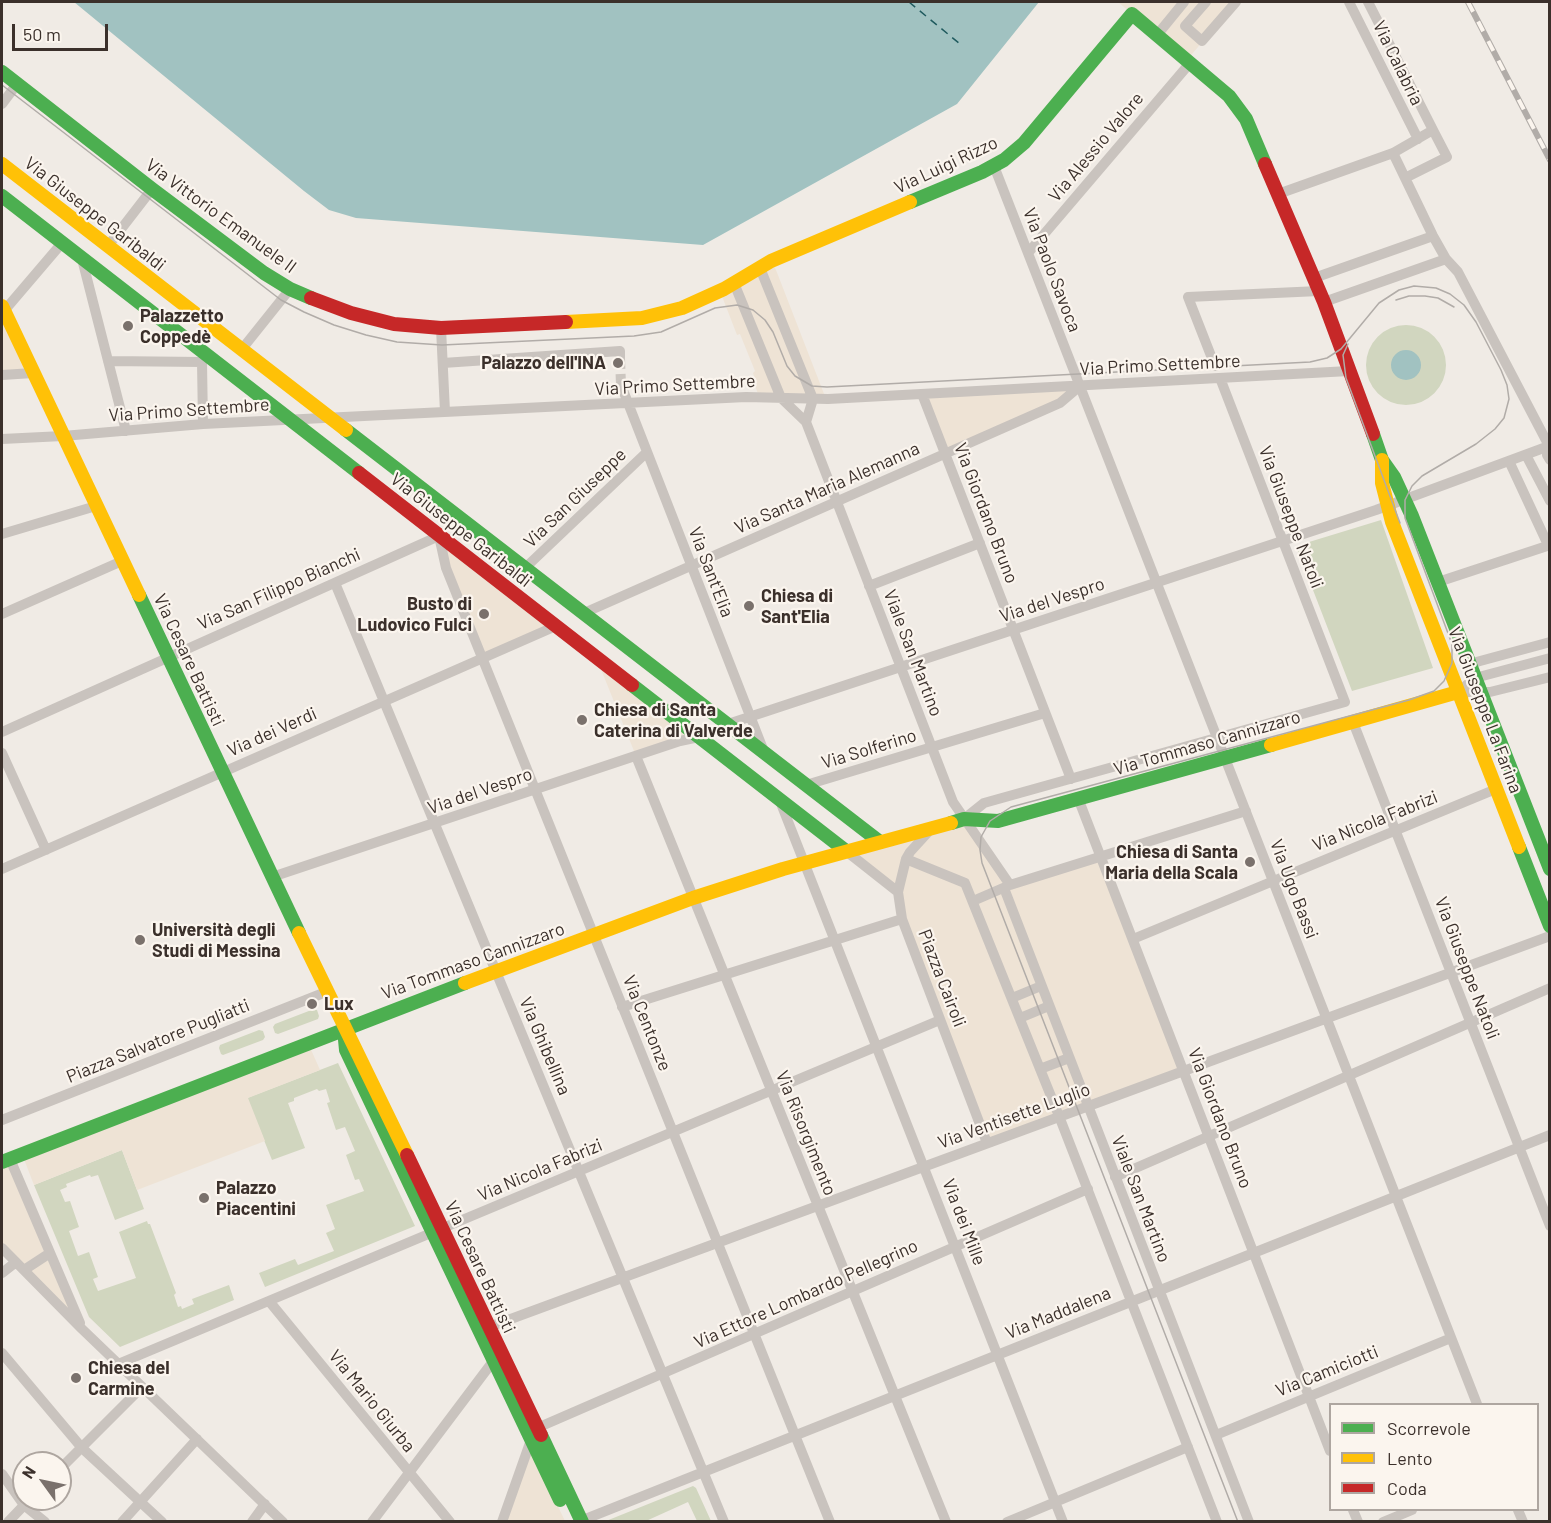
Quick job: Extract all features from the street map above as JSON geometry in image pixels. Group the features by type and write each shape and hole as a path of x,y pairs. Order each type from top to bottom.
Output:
{"main road":[{"name":"Via Luigi Rizzo","path":"760,268 771,261 994,166 1014,152 1032,134 1132,14 1156,35"},
{"path":"1156,35 1229,96 1243,113 1322,297 1382,460"},
{"name":"Via Vittorio Emanuele II","path":"2,72 264,273 317,302 374,319 410,326 441,328 616,320 655,316 689,305 760,268"},
{"name":"Via Giuseppe Garibaldi","path":"2,164 880,842"},
{"name":"Via Giuseppe Garibaldi","path":"2,196 205,359 291,421 846,851"},
{"name":"Via Cesare Battisti","path":"3,309 344,1029 345,1050 437,1231 578,1521"},
{"name":"Via Giuseppe La Farina","path":"1382,460 1394,477 1405,500 1474,678 1547,854 1550,869"},
{"name":"Via Giuseppe La Farina","path":"1382,460 1382,483 1386,506 1550,926"},
{"name":"Via Tommaso Cannizzaro","path":"6,1160 344,1029 693,898 806,862 964,819 998,821 1458,693"},
{"name":"Via Cesare Battisti","path":"437,1231 489,1327 497,1356"}],"street":[{"path":"1156,35 1184,2"},
{"path":"1206,2 1185,26 1202,42 1236,2"},
{"name":"Via Calabria","path":"1349,2 1418,139"},
{"name":"Via Calabria","path":"1368,2 1447,157 1405,178"},
{"name":"Via Alessio Valore","path":"1028,253 1190,63"},
{"path":"2,104 17,84"},
{"path":"1278,194 1393,153 1433,130"},
{"path":"1393,153 1433,236 1446,259 1458,272 1549,446 1547,455 1550,460"},
{"name":"Via Paolo Savoca","path":"994,166 1080,386"},
{"path":"108,246 152,189"},
{"path":"1314,278 1433,236"},
{"path":"3,309 62,243"},
{"path":"82,259 126,431"},
{"path":"1215,366 1188,297 1322,297 1446,259"},
{"path":"734,283 781,398 806,422 813,399 760,268"},
{"path":"242,350 290,289"},
{"path":"441,328 445,412"},
{"path":"443,363 620,351 620,359"},
{"path":"108,361 205,359 203,424"},
{"name":"Via Primo Settembre","path":"2,439 203,424 746,397 813,399 922,394 1350,371"},
{"path":"2,375 33,373"},
{"name":"Via Giuseppe Natoli","path":"1220,378 1346,702"},
{"name":"Via Sant'Elia","path":"621,385 764,752"},
{"name":"Via Santa Maria Alemanna","path":"584,613 1060,403 1080,386"},
{"name":"Via Ugo Bassi","path":"1080,386 1477,1403"},
{"name":"Via Giordano Bruno","path":"922,394 1071,779"},
{"name":"Viale San Martino","path":"806,422 953,802 1007,887 1041,986 1249,1521"},
{"name":"Via del Vespro","path":"728,724 1405,500 1549,446"},
{"name":"Via San Giuseppe","path":"525,568 647,452"},
{"path":"1526,455 1550,501"},
{"path":"1438,582 1549,545 1509,461"},
{"path":"2,534 96,506"},
{"name":"Via San Filippo Bianchi","path":"2,732 439,536"},
{"name":"Via Centonze","path":"439,536 446,568 830,1521"},
{"path":"869,586 980,543"},
{"path":"2,614 122,561"},
{"name":"Via Ghibellina","path":"335,583 724,1521"},
{"name":"Via dei Verdi","path":"2,869 556,626"},
{"path":"1469,664 1550,642"},
{"path":"1458,693 1474,678 1550,658"},
{"path":"1458,693 1481,694 1550,677"},
{"name":"Via Tommaso Cannizzaro","path":"964,819 984,803 1346,702"},
{"name":"Via Solferino","path":"806,785 1045,713"},
{"name":"Via Giuseppe Natoli","path":"1353,722 1550,1226"},
{"name":"Via del Vespro","path":"272,877 699,737"},
{"path":"2,753 46,850"},
{"name":"Via Risorgimento","path":"636,756 946,1521"},
{"name":"Via Nicola Fabrizi","path":"1133,939 1496,789"},
{"name":"Via Giordano Bruno","path":"1078,798 1329,1448"},
{"name":"Via dei Mille","path":"780,800 1063,1521"},
{"path":"973,901 1007,887 1246,811"},
{"name":"Piazza Cairoli","path":"931,828 909,852 906,859 898,892 902,919 987,1143"},
{"name":"Via Giuseppe Garibaldi","path":"846,851 898,892"},
{"path":"906,859 965,883 1088,1189 1217,1521"},
{"path":"622,1007 902,919"},
{"name":"Via Ventisette Luglio","path":"489,1327 1550,936"},
{"path":"1012,998 1041,986"},
{"path":"1115,1177 1550,988"},
{"name":"Piazza Salvatore Pugliatti","path":"2,1120 326,992"},
{"path":"1020,1018 1049,1006"},
{"name":"Via Nicola Fabrizi","path":"118,1364 940,1020"},
{"path":"1040,1070 1069,1058"},
{"name":"Via Maddalena","path":"578,1521 1550,1135"},
{"path":"6,1160 50,1253 82,1329"},
{"name":"Via Ettore Lombardo Pellegrino","path":"534,1434 663,1374 1088,1189"},
{"path":"2,1248 118,1364 283,1521"},
{"path":"2,1273 50,1253"},
{"name":"Via Mario Giurba","path":"269,1301 450,1521"},
{"name":"Via Camiciotti","path":"1216,1435 1451,1338"},
{"path":"2,1353 82,1448 162,1521"},
{"path":"372,1521 497,1356"},
{"path":"72,1458 142,1387"},
{"path":"502,1521 534,1434"},
{"path":"122,1521 197,1439"},
{"path":"1007,1521 1188,1447"},
{"path":"2,1474 12,1485"},
{"path":"252,1521 265,1504"},
{"path":"1383,1521 1407,1511"}],"green space":[{"path":"1398,325 1414,325 1435,336 1446,357 1446,373 1435,394 1414,405 1398,405 1384,399 1372,387 1366,373 1366,357 1372,343 1384,331"},
{"path":"1381,520 1433,668 1352,691 1296,546"},
{"path":"314,1009 317,1010 318,1019 278,1034 275,1033 273,1027 275,1024"},
{"path":"259,1030 263,1031 265,1037 263,1040 221,1054 220,1045"},
{"path":"338,1063 415,1226 265,1287 259,1273 295,1259 298,1265 334,1251 326,1233 335,1229 326,1205 364,1191 359,1179 355,1180 346,1155 355,1151 345,1127 336,1130 327,1103 330,1102 326,1089 319,1091 317,1089 294,1098 294,1101 288,1103 305,1148 272,1160 247,1098"},
{"path":"122,1150 144,1209 115,1220 98,1175 91,1177 90,1175 66,1184 67,1187 60,1190 65,1202 70,1201 79,1227 69,1231 78,1256 89,1252 98,1277 93,1279 98,1291 136,1278 119,1232 147,1221 176,1293 174,1295 178,1307 181,1306 182,1309 194,1304 192,1299 229,1285 234,1300 120,1347 89,1317 34,1185"},
{"path":"693,1486 711,1521 697,1521 688,1502 646,1521 606,1521"}],"shaded area":[{"path":"1118,2 1236,2 1187,60"},
{"path":"771,261 826,399 759,397 754,382 753,373 755,371 740,334 737,335 720,291"},
{"path":"2,306 33,373 2,375"},
{"path":"1080,386 1060,403 945,454 922,394"},
{"path":"439,536 556,626 482,658"},
{"path":"596,657 699,737 636,756"},
{"path":"964,819 1010,885 1101,857 1184,1071 987,1143 902,919 898,892 846,851"},
{"path":"308,1043 320,1070 248,1098 265,1141 137,1190 122,1150 34,1185 22,1154"},
{"path":"10,1159 82,1329 2,1248 2,1162"},
{"path":"531,1451 565,1521 506,1522"}],"water":[{"path":"74,2 1039,2 957,104 703,245 356,218 329,210"},
{"path":"1406,350 1417,354 1421,365 1417,376 1406,380 1395,376 1391,365 1395,354"}],"ferry route":[{"path":"909,2 960,44"}],"tunnel":[{"path":"620,359 621,385"}],"tram line":[{"path":"2,85 281,300 334,325 397,342 442,345 634,336 661,332 715,308 737,305 753,310 765,320 773,332 787,366 795,376 812,386 827,387 1310,362 1327,358 1341,349 1379,303 1399,290 1414,286 1436,288 1450,294 1464,305 1476,322 1501,370 1509,399 1504,418 1495,429 1476,444 1422,476 1412,486 1405,500 1405,518 1452,644 1452,663 1444,681 1434,691 1409,700 1011,807 990,821 981,837 982,863 1238,1522"},
{"path":"1396,300 1409,296 1425,296 1438,298 1454,307"},
{"path":"1348,344 1343,355 1346,378 1400,523"}],"railway":[{"path":"1468,2 1550,160"}],"traffic: fast":[{"path":"910,202 982,172 1004,160 1024,143 1132,14 1229,96 1246,119 1265,164"},
{"path":"2,72 264,273 290,289 311,298"},
{"path":"2,196 359,473"},
{"path":"346,430 880,842"},
{"path":"1373,434 1382,460 1394,477 1412,516 1550,869"},
{"path":"139,595 299,933"},
{"path":"632,685 846,851"},
{"path":"951,823 964,819 998,821 1271,745"},
{"path":"1519,847 1550,926"},
{"path":"2,1162 465,983"},
{"path":"344,1029 346,1050 560,1500"},
{"path":"541,1435 582,1522"}],"traffic: slow":[{"path":"2,164 346,430"},
{"path":"566,322 642,318 682,308 724,289 771,261 910,202"},
{"path":"2,306 139,595"},
{"path":"1382,460 1382,483 1392,522 1519,847"},
{"path":"1271,745 1458,692"},
{"path":"465,983 693,898 783,869 951,823"},
{"path":"299,933 407,1155"}],"traffic: jam":[{"path":"1265,164 1324,302 1373,434"},
{"path":"311,298 351,313 394,324 441,328 566,322"},
{"path":"359,473 632,685"},
{"path":"407,1155 541,1435"}],"place":[{"name":"Palazzetto Coppedè","path":"128,326"},
{"name":"Palazzo dell'INA","path":"618,363"},
{"name":"Chiesa di Sant'Elia","path":"749,606"},
{"name":"Busto di Ludovico Fulci","path":"484,614"},
{"name":"Chiesa di Santa Caterina di Valverde","path":"582,720"},
{"name":"Chiesa di Santa Maria della Scala","path":"1250,862"},
{"name":"Università degli Studi di Messina","path":"140,940"},
{"name":"Lux","path":"312,1004"},
{"name":"Palazzo Piacentini","path":"204,1198"},
{"name":"Chiesa del Carmine","path":"76,1378"}]}
